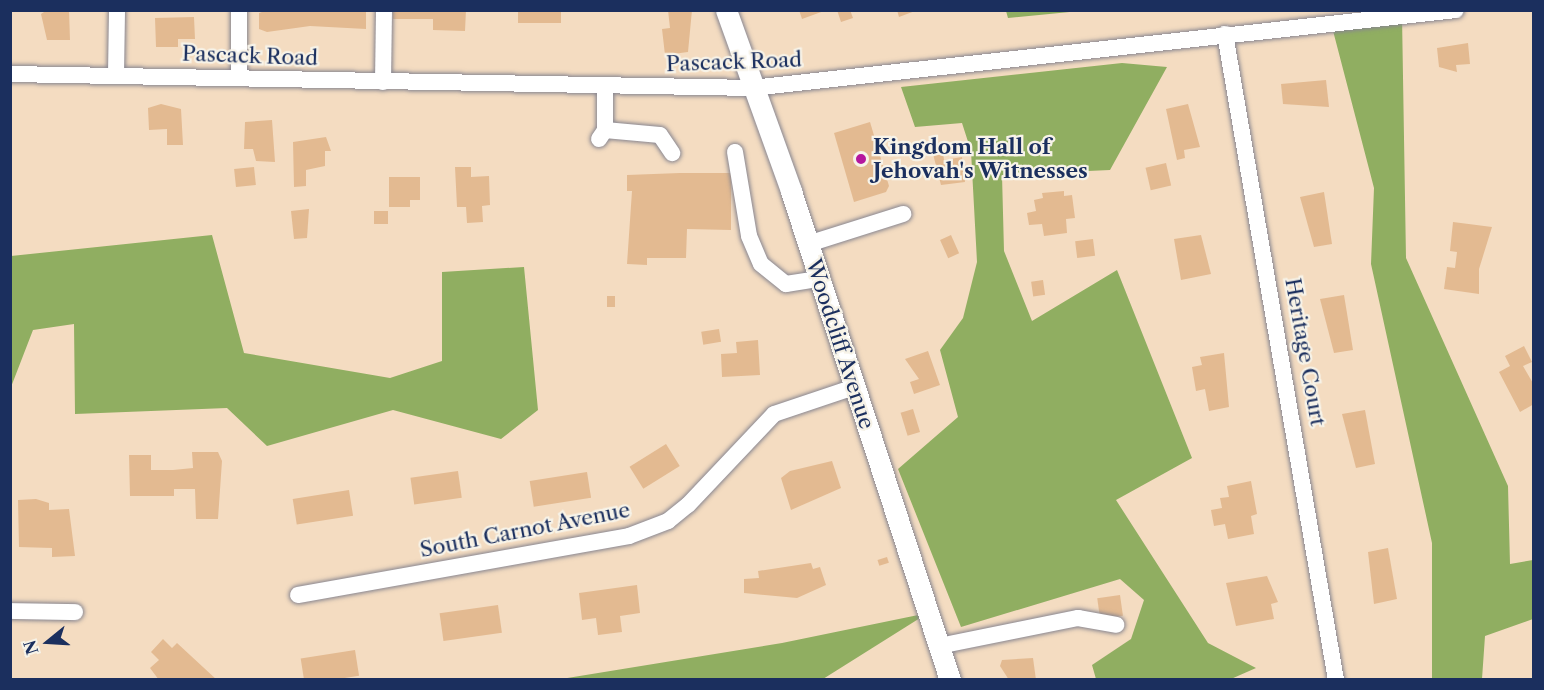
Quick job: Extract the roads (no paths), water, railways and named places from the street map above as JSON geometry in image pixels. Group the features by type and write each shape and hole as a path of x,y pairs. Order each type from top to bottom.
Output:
{"main road":[{"name":"Woodcliff Avenue","path":"726,10 808,244 950,680"}],"street":[{"path":"116,75 117,10"},
{"path":"239,10 239,78"},
{"path":"383,82 384,10"},
{"name":"Pascack Road","path":"10,74 605,88 752,88 1456,10"},
{"name":"Heritage Court","path":"1226,34 1336,680"},
{"path":"605,88 602,135 660,135 672,153"},
{"path":"735,152 749,236 761,264 786,284 819,279"},
{"path":"808,244 903,214"},
{"name":"South Carnot Avenue","path":"298,595 629,536 668,521 688,505 774,414 854,387"},
{"path":"10,611 75,612"},
{"path":"939,646 1078,618 1116,625"}],"place":[{"name":"Kingdom Hall of Jehovah's Witnesses","path":"861,159"}]}
